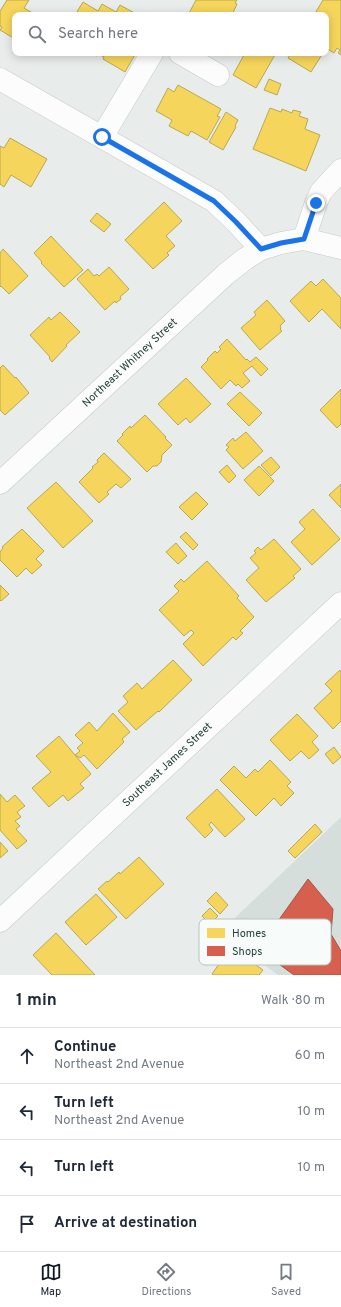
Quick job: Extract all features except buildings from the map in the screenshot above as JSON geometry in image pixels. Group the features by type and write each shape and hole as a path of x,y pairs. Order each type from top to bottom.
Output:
{"street":[{"path":"102,137 150,56"},
{"path":"185,56 218,75"},
{"path":"0,79 214,201 261,249"},
{"path":"341,170 321,192 304,239 341,248"},
{"name":"Northeast Whitney Street","path":"1,480 226,274 261,249 281,243 304,239"},
{"name":"Southeast James Street","path":"0,921 338,606"}],"shaded area":[{"path":"341,817 341,975 278,975 265,965 331,965 331,919 234,919"}],"route":[{"path":"102,137 214,201 261,249 281,243 304,239 316,203"}]}
